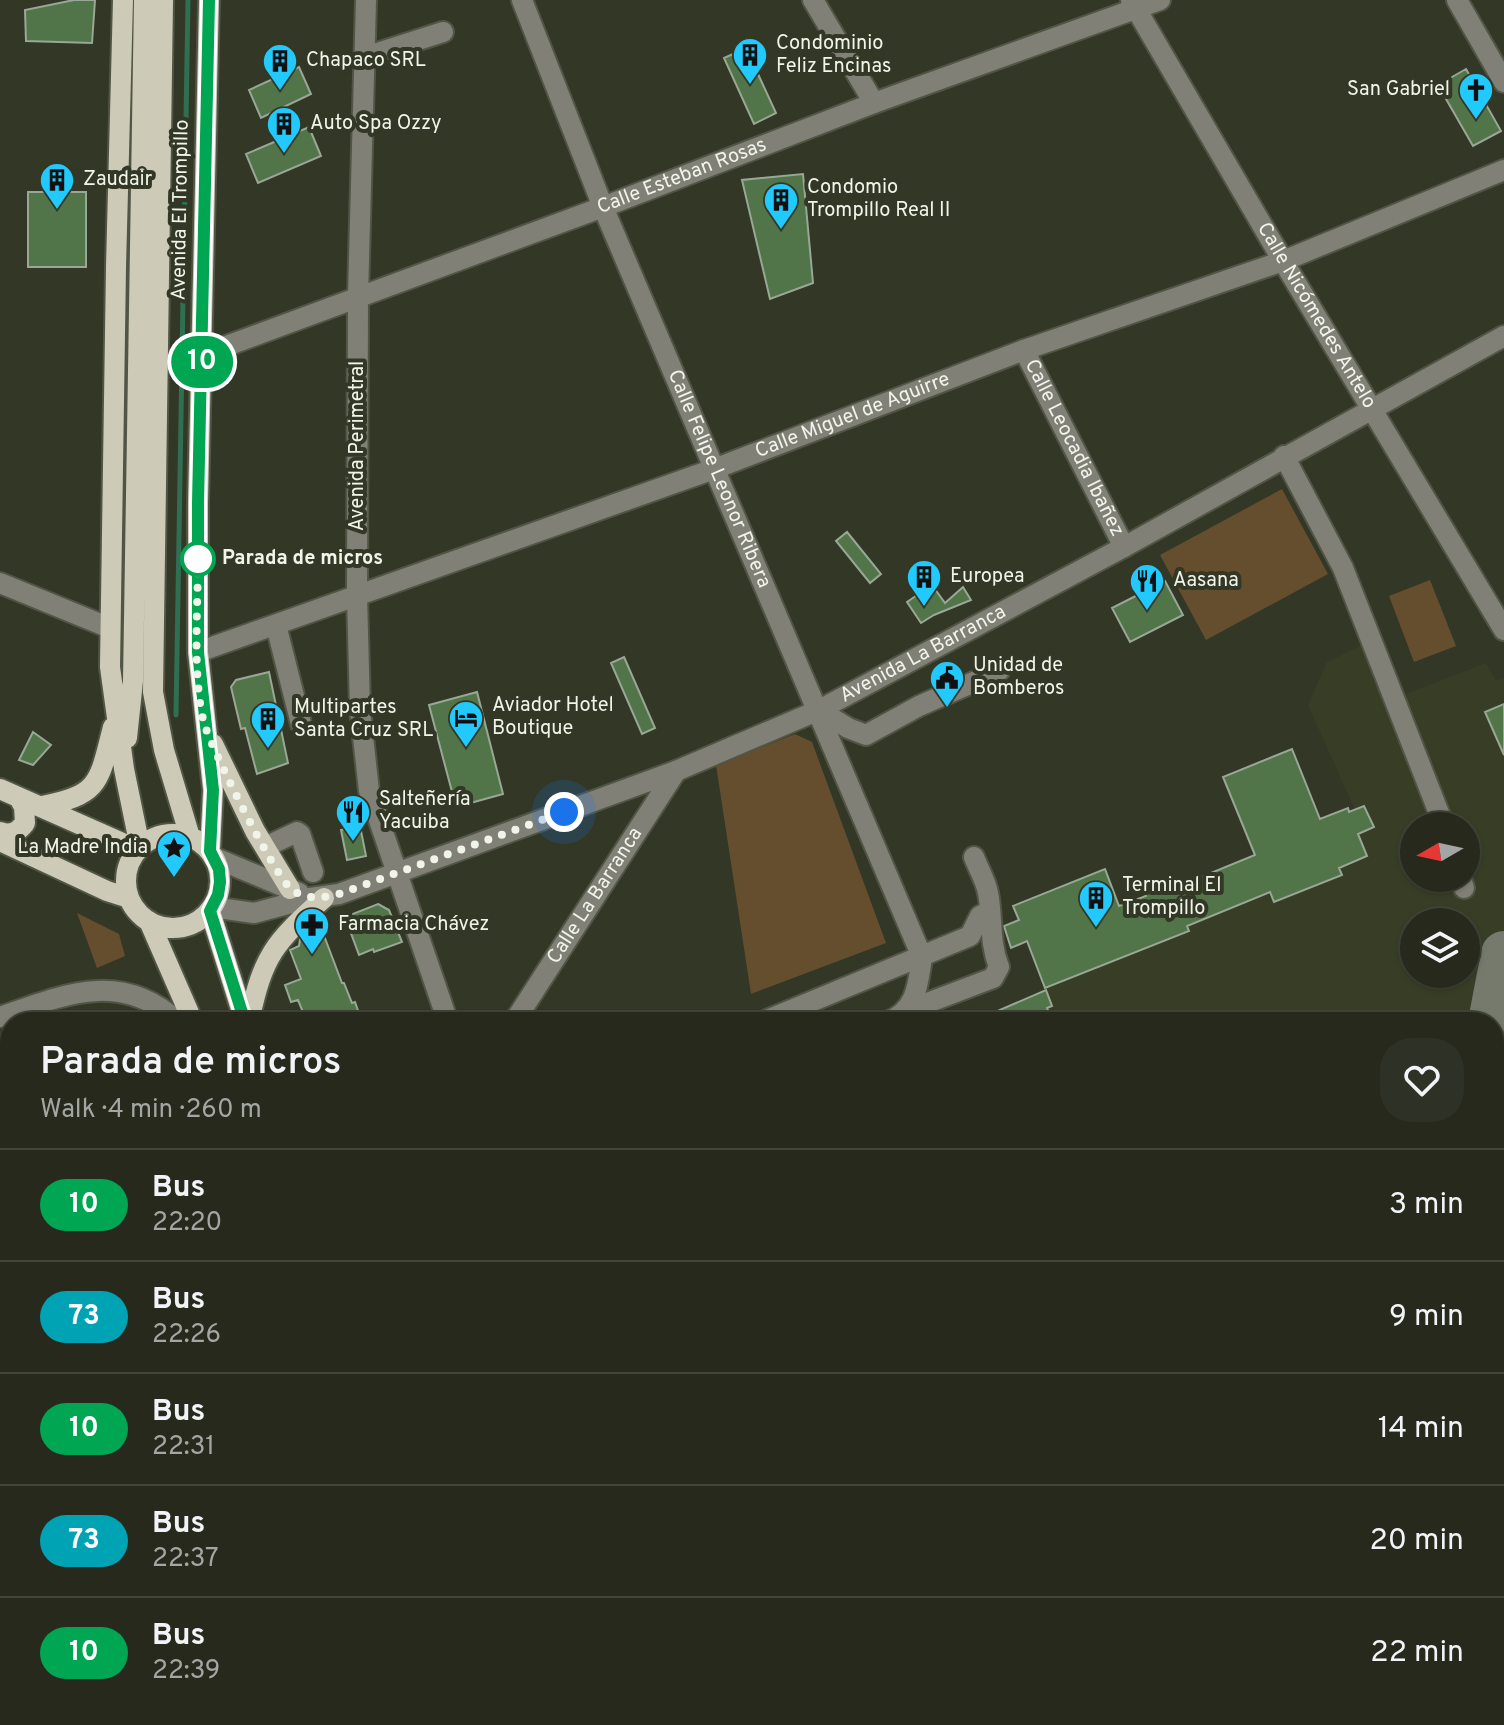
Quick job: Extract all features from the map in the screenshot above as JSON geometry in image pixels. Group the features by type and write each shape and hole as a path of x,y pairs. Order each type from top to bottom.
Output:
{"main road":[{"name":"Avenida El Trompillo","path":"123,0 110,628 112,694 139,848"},
{"name":"Avenida El Trompillo","path":"124,769 133,681 144,0"},
{"name":"Avenida El Trompillo","path":"163,0 153,692 164,750 190,837"},
{"name":"Avenida El Trompillo","path":"209,0 198,503 198,652 213,790 212,854"},
{"path":"116,267 139,269"},
{"path":"42,806 71,801 85,794 97,780 116,716"},
{"path":"204,723 230,782 290,889"},
{"path":"0,789 139,848"},
{"path":"0,832 7,835 25,823 24,807 19,798"},
{"path":"164,834 190,837 212,854 220,882 211,909 202,919 181,927 170,928 149,921 137,911 129,898 128,870 139,848 164,834"},
{"path":"0,841 107,891 129,898"},
{"path":"250,1012 268,957 317,898"},
{"path":"211,909 244,1012"},
{"path":"149,921 189,1012"}],"street":[{"name":"Avenida Perimetral","path":"366,0 358,296 357,596 360,709 369,791 445,1012"},
{"name":"Calle Felipe Leonor Ribera","path":"522,0 603,207 922,957"},
{"path":"813,0 874,103"},
{"name":"Calle Esteban Rosas","path":"202,355 603,207 1133,4 1160,0"},
{"path":"1457,0 1504,82"},
{"name":"Calle Nicómedes Antelo","path":"1133,4 1504,630"},
{"path":"365,57 443,32"},
{"name":"Calle Miguel de Aguirre","path":"198,652 714,469 1024,350 1283,261 1504,170"},
{"name":"Avenida La Barranca","path":"211,909 254,913 317,898 676,771 819,710 1124,547 1504,336"},
{"name":"Calle Leocadia Ibañez","path":"1024,350 1124,547"},
{"path":"1284,456 1343,568 1439,812"},
{"path":"0,583 110,628"},
{"path":"276,625 301,724"},
{"path":"819,710 866,735 929,701 999,671"},
{"name":"Calle La Barranca","path":"520,1012 676,771"},
{"path":"265,847 297,832 313,872"},
{"path":"212,854 317,898"},
{"path":"906,1011 993,978 999,967 991,947 988,892 974,857"},
{"path":"787,1012 970,936 980,916 989,912"},
{"path":"906,1011 916,997 922,957"},
{"path":"15,1012 70,993 97,990 149,1000 165,1012"}],"shaded area":[{"path":"1282,489 1328,574 1206,640 1160,555"},
{"path":"1430,580 1456,646 1414,662 1389,596"},
{"path":"1382,636 1406,694 1486,663 1496,681 1504,678 1504,1012 995,1012 1041,992 1044,984 1027,942 1011,948 1003,926 1018,920 1013,905 1105,869 1120,906 1145,896 1143,888 1168,878 1173,889 1255,855 1223,777 1320,819 1348,808 1349,812 1355,810 1308,705 1327,662"},
{"path":"795,734 812,742 886,943 751,994 716,765"},
{"path":"77,913 119,934 125,956 97,968"}],"building":[{"path":"74,0 95,0 92,43 26,41 25,10"},
{"name":"Condominio Feliz Encinas","path":"746,48 776,113 754,124 724,58"},
{"name":"Chapaco SRL","path":"299,67 311,94 261,118 249,90"},
{"path":"1466,69 1501,131 1473,146 1438,85"},
{"name":"Auto Spa Ozzy","path":"309,127 321,156 258,183 246,154"},
{"name":"Condomio Trompillo Real II","path":"803,174 813,283 770,299 742,180"},
{"path":"28,192 86,192 86,267 28,267"},
{"path":"847,532 881,574 870,583 836,541"},
{"name":"Aasana","path":"1165,581 1183,615 1130,642 1112,608"},
{"name":"Europea","path":"932,585 945,603 963,587 971,600 921,623 907,602"},
{"path":"624,657 655,728 642,734 611,663"},
{"path":"269,672 288,763 257,774 245,728 241,729 231,687 236,680"},
{"name":"Aviador Hotel Boutique","path":"477,692 503,794 456,807 429,705"},
{"path":"1504,704 1504,755 1485,712"},
{"path":"33,732 51,745 33,765 19,760"},
{"path":"1292,749 1320,819 1348,808 1349,812 1364,806 1374,827 1358,834 1367,856 1339,868 1342,875 1274,902 1270,892 1187,926 1189,931 1045,988 1027,941 1011,948 1004,926 1019,920 1013,906 1105,869 1119,906 1146,896 1143,888 1168,878 1172,889 1255,855 1223,777"},
{"name":"Salteñería Yacuiba","path":"360,826 366,856 347,860 341,830"},
{"path":"378,904 389,910 402,942 359,955 345,917"},
{"path":"320,925 342,983 358,1012 303,1012 298,1000 291,1002 285,985 301,979 290,950 299,946 300,939 310,929"},
{"path":"1046,990 1052,1006 1047,1008 1049,1012 995,1012"}],"waterway":[{"path":"176,715 188,0"}],"taxiway":[{"path":"1493,1012 1504,954"}],"bus line":[{"name":"10","path":"209,0 198,503 199,675 213,790 210,851 219,869 220,882 210,911 242,1012"}],"place":[{"name":"Condominio Feliz Encinas","path":"750,86"},
{"name":"Chapaco SRL","path":"280,92"},
{"name":"San Gabriel","path":"1476,121"},
{"name":"Auto Spa Ozzy","path":"284,155"},
{"name":"Zaudair","path":"57,211"},
{"name":"Condomio Trompillo Real II","path":"781,231"},
{"name":"Parada de micros","path":"198,559"},
{"name":"Europea","path":"924,608"},
{"name":"Aasana","path":"1147,612"},
{"name":"Unidad de Bomberos","path":"947,709"},
{"name":"Aviador Hotel Boutique","path":"466,749"},
{"name":"Multipartes Santa Cruz SRL","path":"268,750"},
{"name":"Salteñería Yacuiba","path":"353,843"},
{"name":"La Madre India","path":"174,879"},
{"name":"Terminal El Trompillo","path":"1096,929"},
{"name":"Farmacia Chávez","path":"312,956"}],"route":[{"path":"198,559 199,675 204,723 255,831 290,889 310,898 339,894 564,812"}]}
